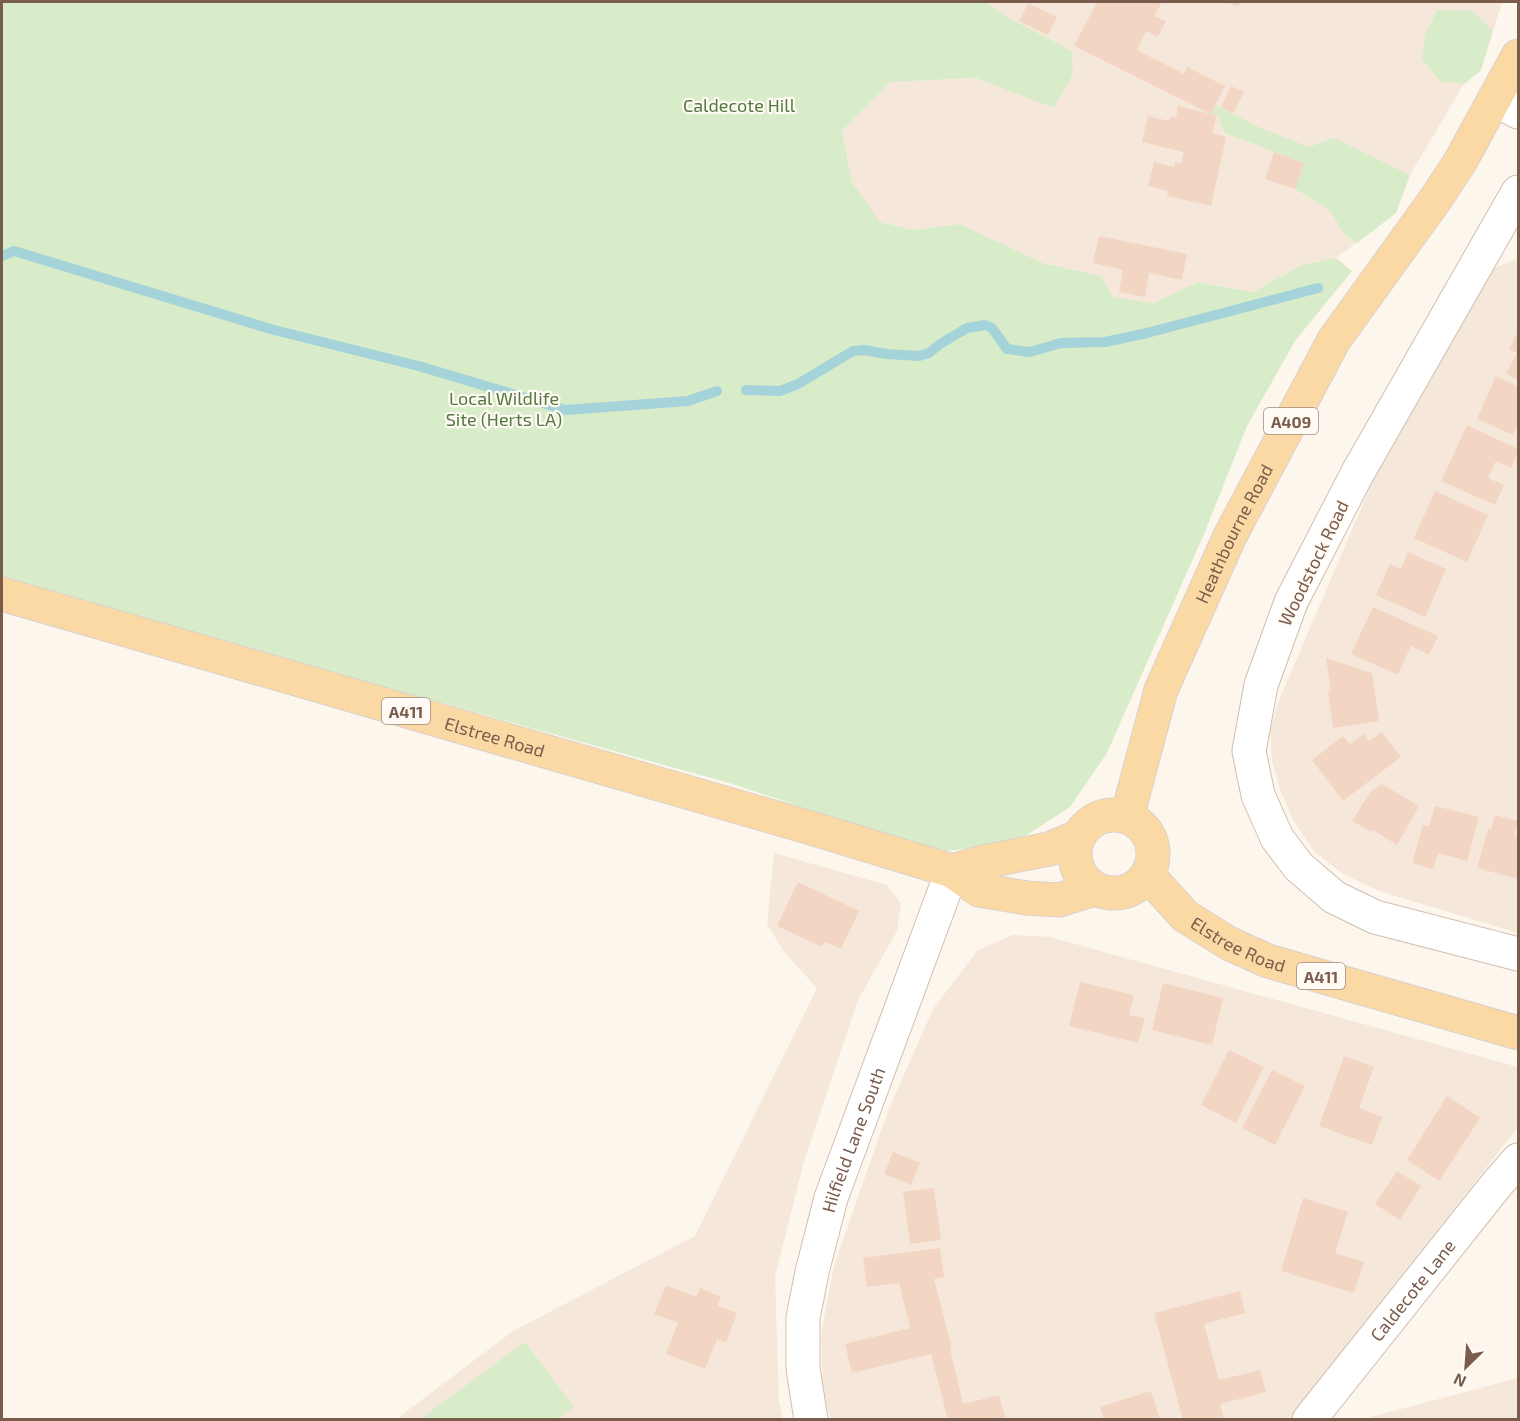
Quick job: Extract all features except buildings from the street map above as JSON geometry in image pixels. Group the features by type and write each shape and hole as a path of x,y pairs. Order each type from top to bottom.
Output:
{"main road":[{"name":"Heathbourne Road","path":"1127,818 1161,690 1230,536 1334,340 1460,162 1506,105 1518,56"},
{"name":"Elstree Road","path":"2,594 811,828 952,871 979,890 1027,898 1059,900 1095,888 1107,893 1121,893 1139,885 1148,875 1185,916 1230,944 1268,961 1518,1033"},
{"path":"1095,888 1084,880 1077,868 1075,847 1078,837 1086,826 1099,818 1112,815 1127,818 1139,824 1151,840 1153,854 1148,875"},
{"path":"952,871 983,862 1049,849 1078,837"}],"street":[{"name":"Woodstock Road","path":"1518,192 1357,474 1291,602 1261,685 1249,751 1258,795 1277,838 1299,867 1334,897 1375,917 1518,954"},
{"name":"Hilfield Lane South","path":"811,1419 803,1368 803,1318 831,1198 952,871"},
{"name":"Caldecote Lane","path":"1309,1419 1518,1160"}],"shaded area":[{"path":"985,2 1502,2 1481,70 1464,84 1410,175 1396,213 1336,258 1301,265 1253,292 1198,282 1154,303 1113,297 1101,276 1043,263 960,224 914,230 880,222 852,182 842,131 890,82 976,78 1054,107 1010,19"},
{"path":"1518,258 1518,933 1379,891 1343,874 1314,851 1293,820 1281,792 1272,761 1270,730 1280,698 1378,469 1494,268"},
{"path":"774,853 887,885 901,904 897,931 858,1000 804,1161 775,1276 779,1402 783,1419 395,1420 513,1331 695,1236 817,988 784,952 767,924"},
{"path":"1013,935 1050,937 1518,1067 1518,1127 1291,1419 831,1420 823,1394 821,1334 834,1266 888,1111 933,1009 978,950"},
{"path":"1518,1378 1518,1419 1363,1419"}],"green space":[{"name":"Local Wildlife Site (Herts LA)","path":"2,2 985,2 1010,19 1072,51 1073,74 1054,108 976,78 890,82 842,131 852,182 880,222 914,230 960,224 1043,263 1101,276 1113,297 1154,303 1198,282 1253,292 1301,265 1336,258 1352,271 1295,341 1247,426 1204,534 1107,753 1070,807 1013,844 946,851 849,823 736,785 302,664 2,577"},
{"path":"1437,10 1473,11 1493,31 1481,70 1464,84 1442,82 1422,60 1425,36"},
{"path":"1216,105 1258,127 1309,147 1334,138 1410,175 1396,213 1357,243 1346,236 1329,209 1295,189 1304,163 1225,133 1217,115 1211,114"},
{"path":"525,1342 574,1407 557,1419 420,1419"}],"waterway":[{"path":"2,256 14,251 274,330 422,367 566,410 688,401 717,391"},
{"path":"746,390 780,391 798,384 853,351 864,350 919,356 929,353 967,328 985,325 992,328 1007,349 1030,352 1061,343 1105,342 1147,333 1318,288"}],"park label":[{"name":"Caldecote Hill","path":"739,105"}]}
